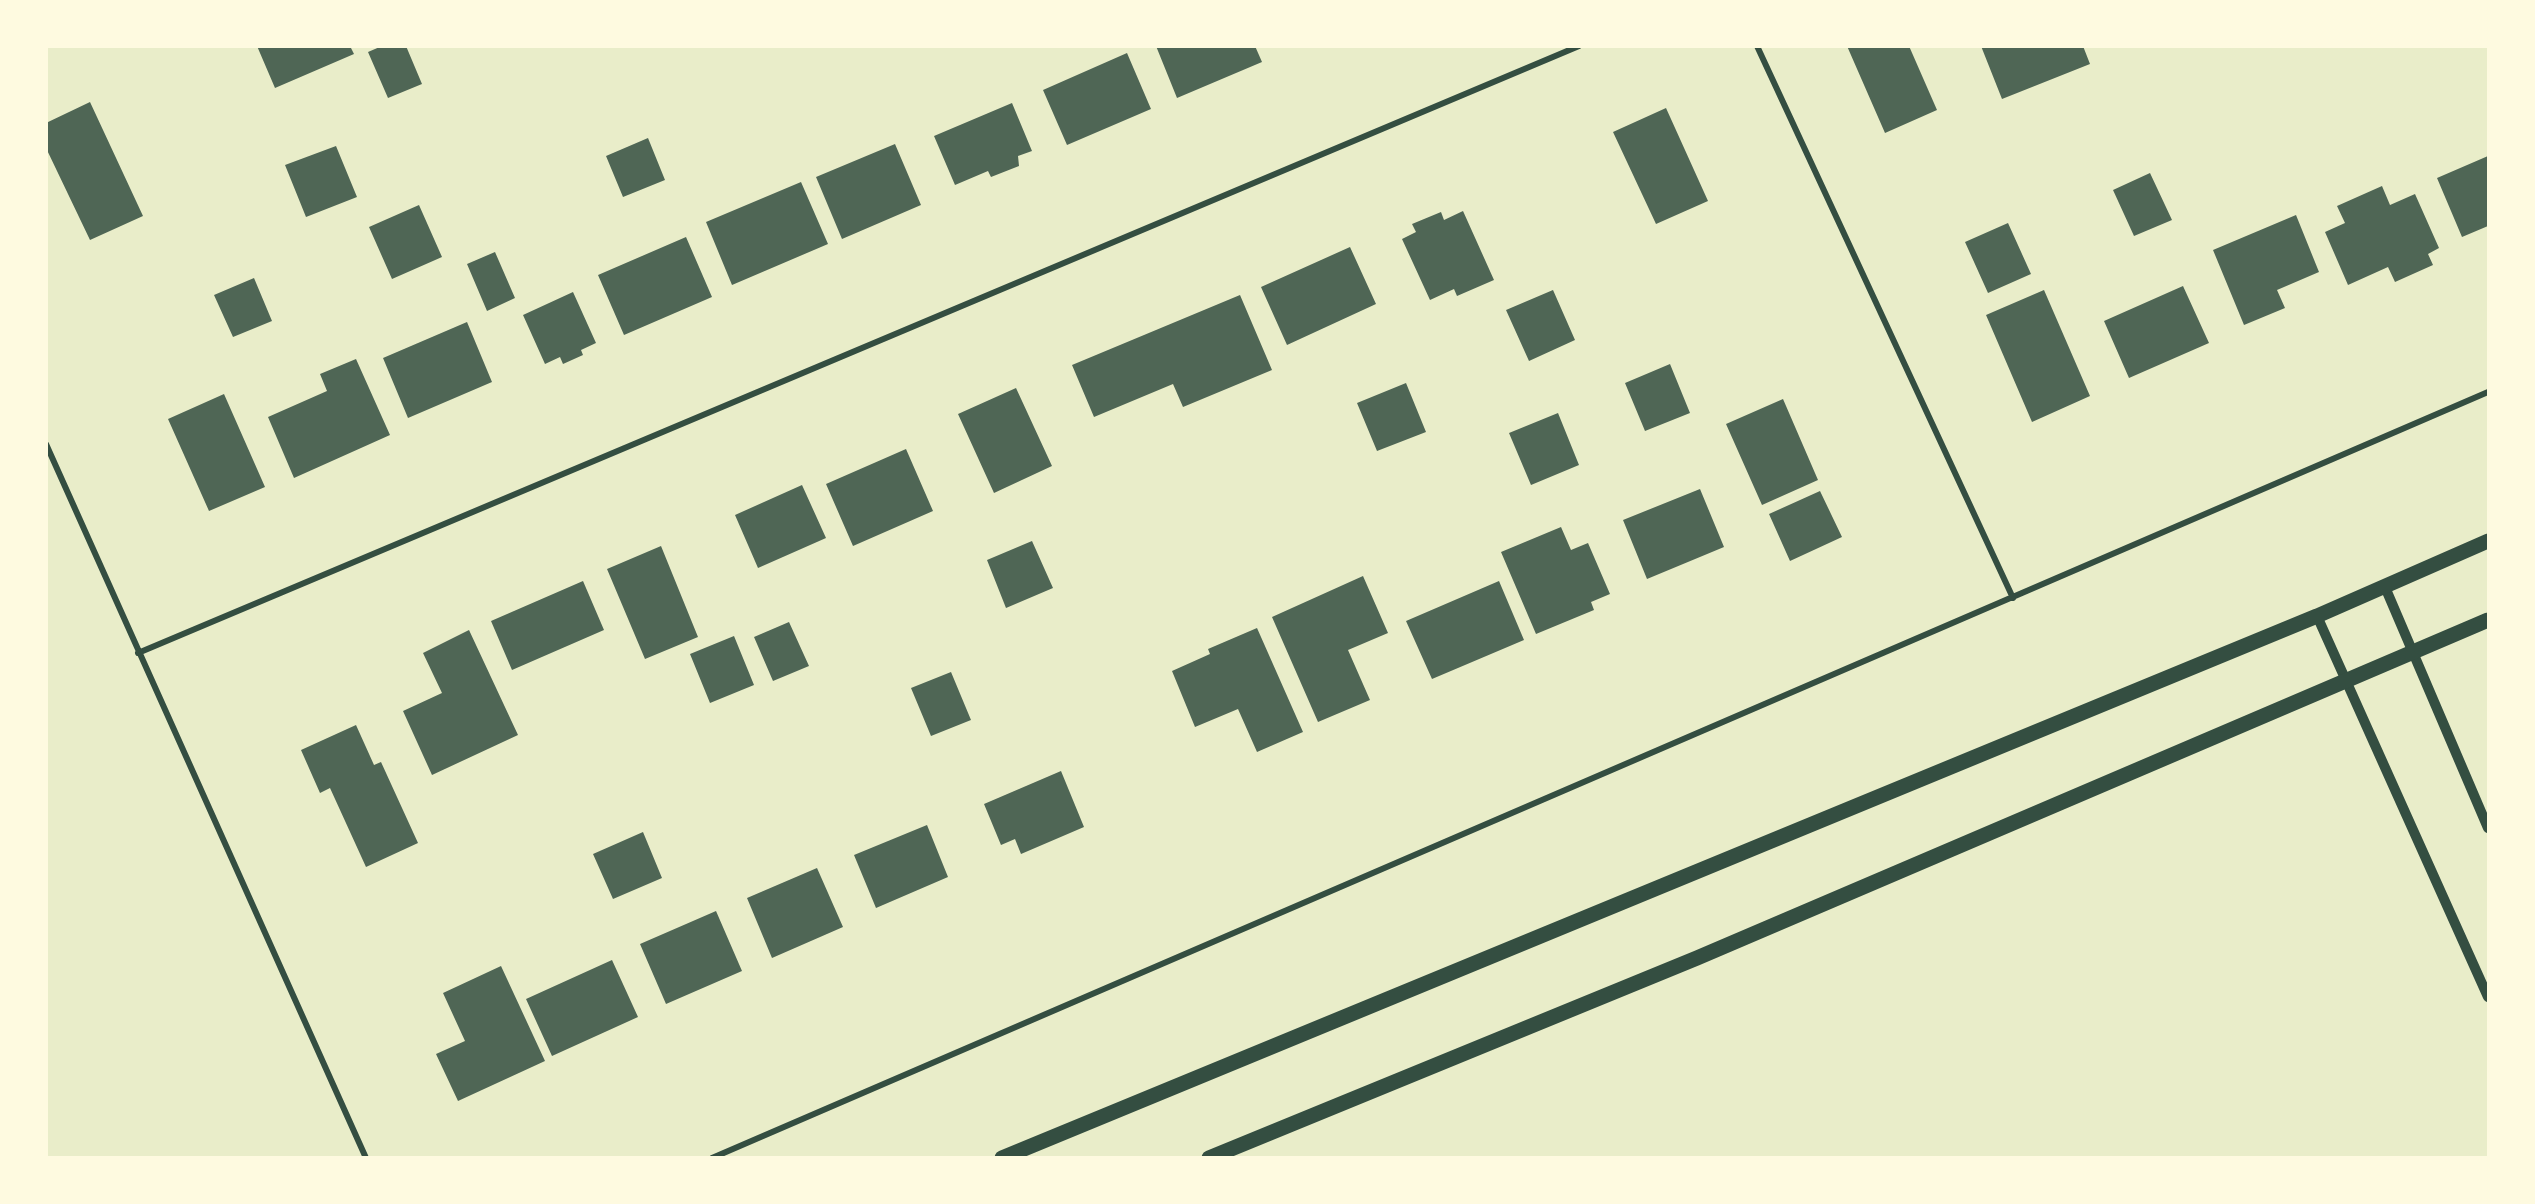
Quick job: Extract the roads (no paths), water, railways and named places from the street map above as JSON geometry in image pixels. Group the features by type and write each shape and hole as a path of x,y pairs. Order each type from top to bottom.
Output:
{"main road":[{"path":"1002,1158 2317,616 2488,541"},
{"path":"1209,1158 1697,958 2488,620"}],"street":[{"path":"138,653 1579,46"},
{"path":"1757,46 2013,598"},
{"path":"712,1158 2488,392"},
{"path":"46,444 366,1158"},
{"path":"2385,587 2488,828"},
{"path":"2317,616 2488,997"}]}
